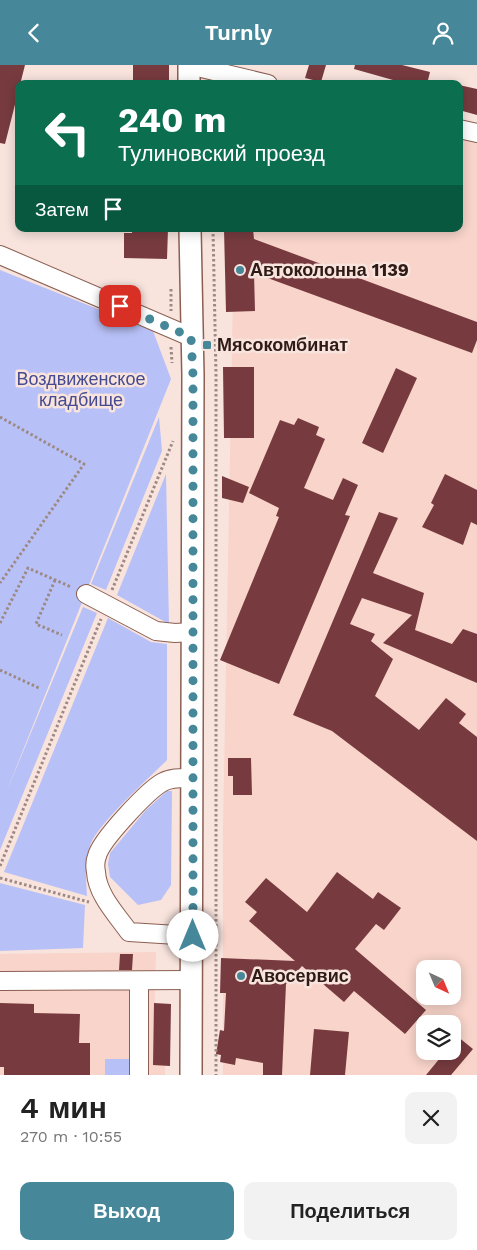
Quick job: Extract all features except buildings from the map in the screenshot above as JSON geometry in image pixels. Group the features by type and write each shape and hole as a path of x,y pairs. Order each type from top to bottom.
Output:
{"main road":[{"path":"189,65 189,80"},
{"path":"190,232 193,375 193,936 191,1075"}],"street":[{"path":"189,65 251,80"},
{"path":"463,130 477,133"},
{"path":"0,255 191,337"},
{"path":"86,594 107,603 156,631 193,632"},
{"path":"193,778 176,777 162,783 140,801 106,840 97,855 96,873 104,897 129,932 193,936"},
{"path":"0,981 191,980"},
{"path":"139,981 139,1075"}],"path":[{"path":"213,232 216,375 216,1075"},
{"path":"0,417 84,463 0,583"},
{"path":"0,866 173,440"},
{"path":"0,623 28,568 86,594"},
{"path":"55,580 36,623 62,635"},
{"path":"0,670 39,688"}],"shaded area":[{"path":"463,140 477,143 477,1075 223,1075 223,832 233,294 229,232 463,232"},
{"path":"156,952 153,1065 165,1065 165,1075 0,1075 0,954"}],"green space":[{"name":"Воздвиженское кладбище","path":"0,270 153,331 171,379 6,793 83,607 97,613 0,850"},
{"path":"159,417 162,451 106,590 91,584"},
{"path":"166,474 169,624 117,595"},
{"path":"108,618 151,642 167,644 167,760 114,812 96,834 91,843 86,862 87,896 4,872"},
{"path":"167,791 172,791 171,885 161,900 138,905 110,877 108,864 110,853 146,810"},
{"path":"0,883 85,905 83,948 0,951"},
{"path":"105,1059 131,1059 131,1075 105,1075"}],"place":[{"name":"Автоколонна 1139","path":"240,270"},
{"name":"Мясокомбинат","path":"207,345"},
{"name":"Авосервис","path":"241,976"}],"route":[{"path":"120,306 191,337 193,375 193,936"}]}
